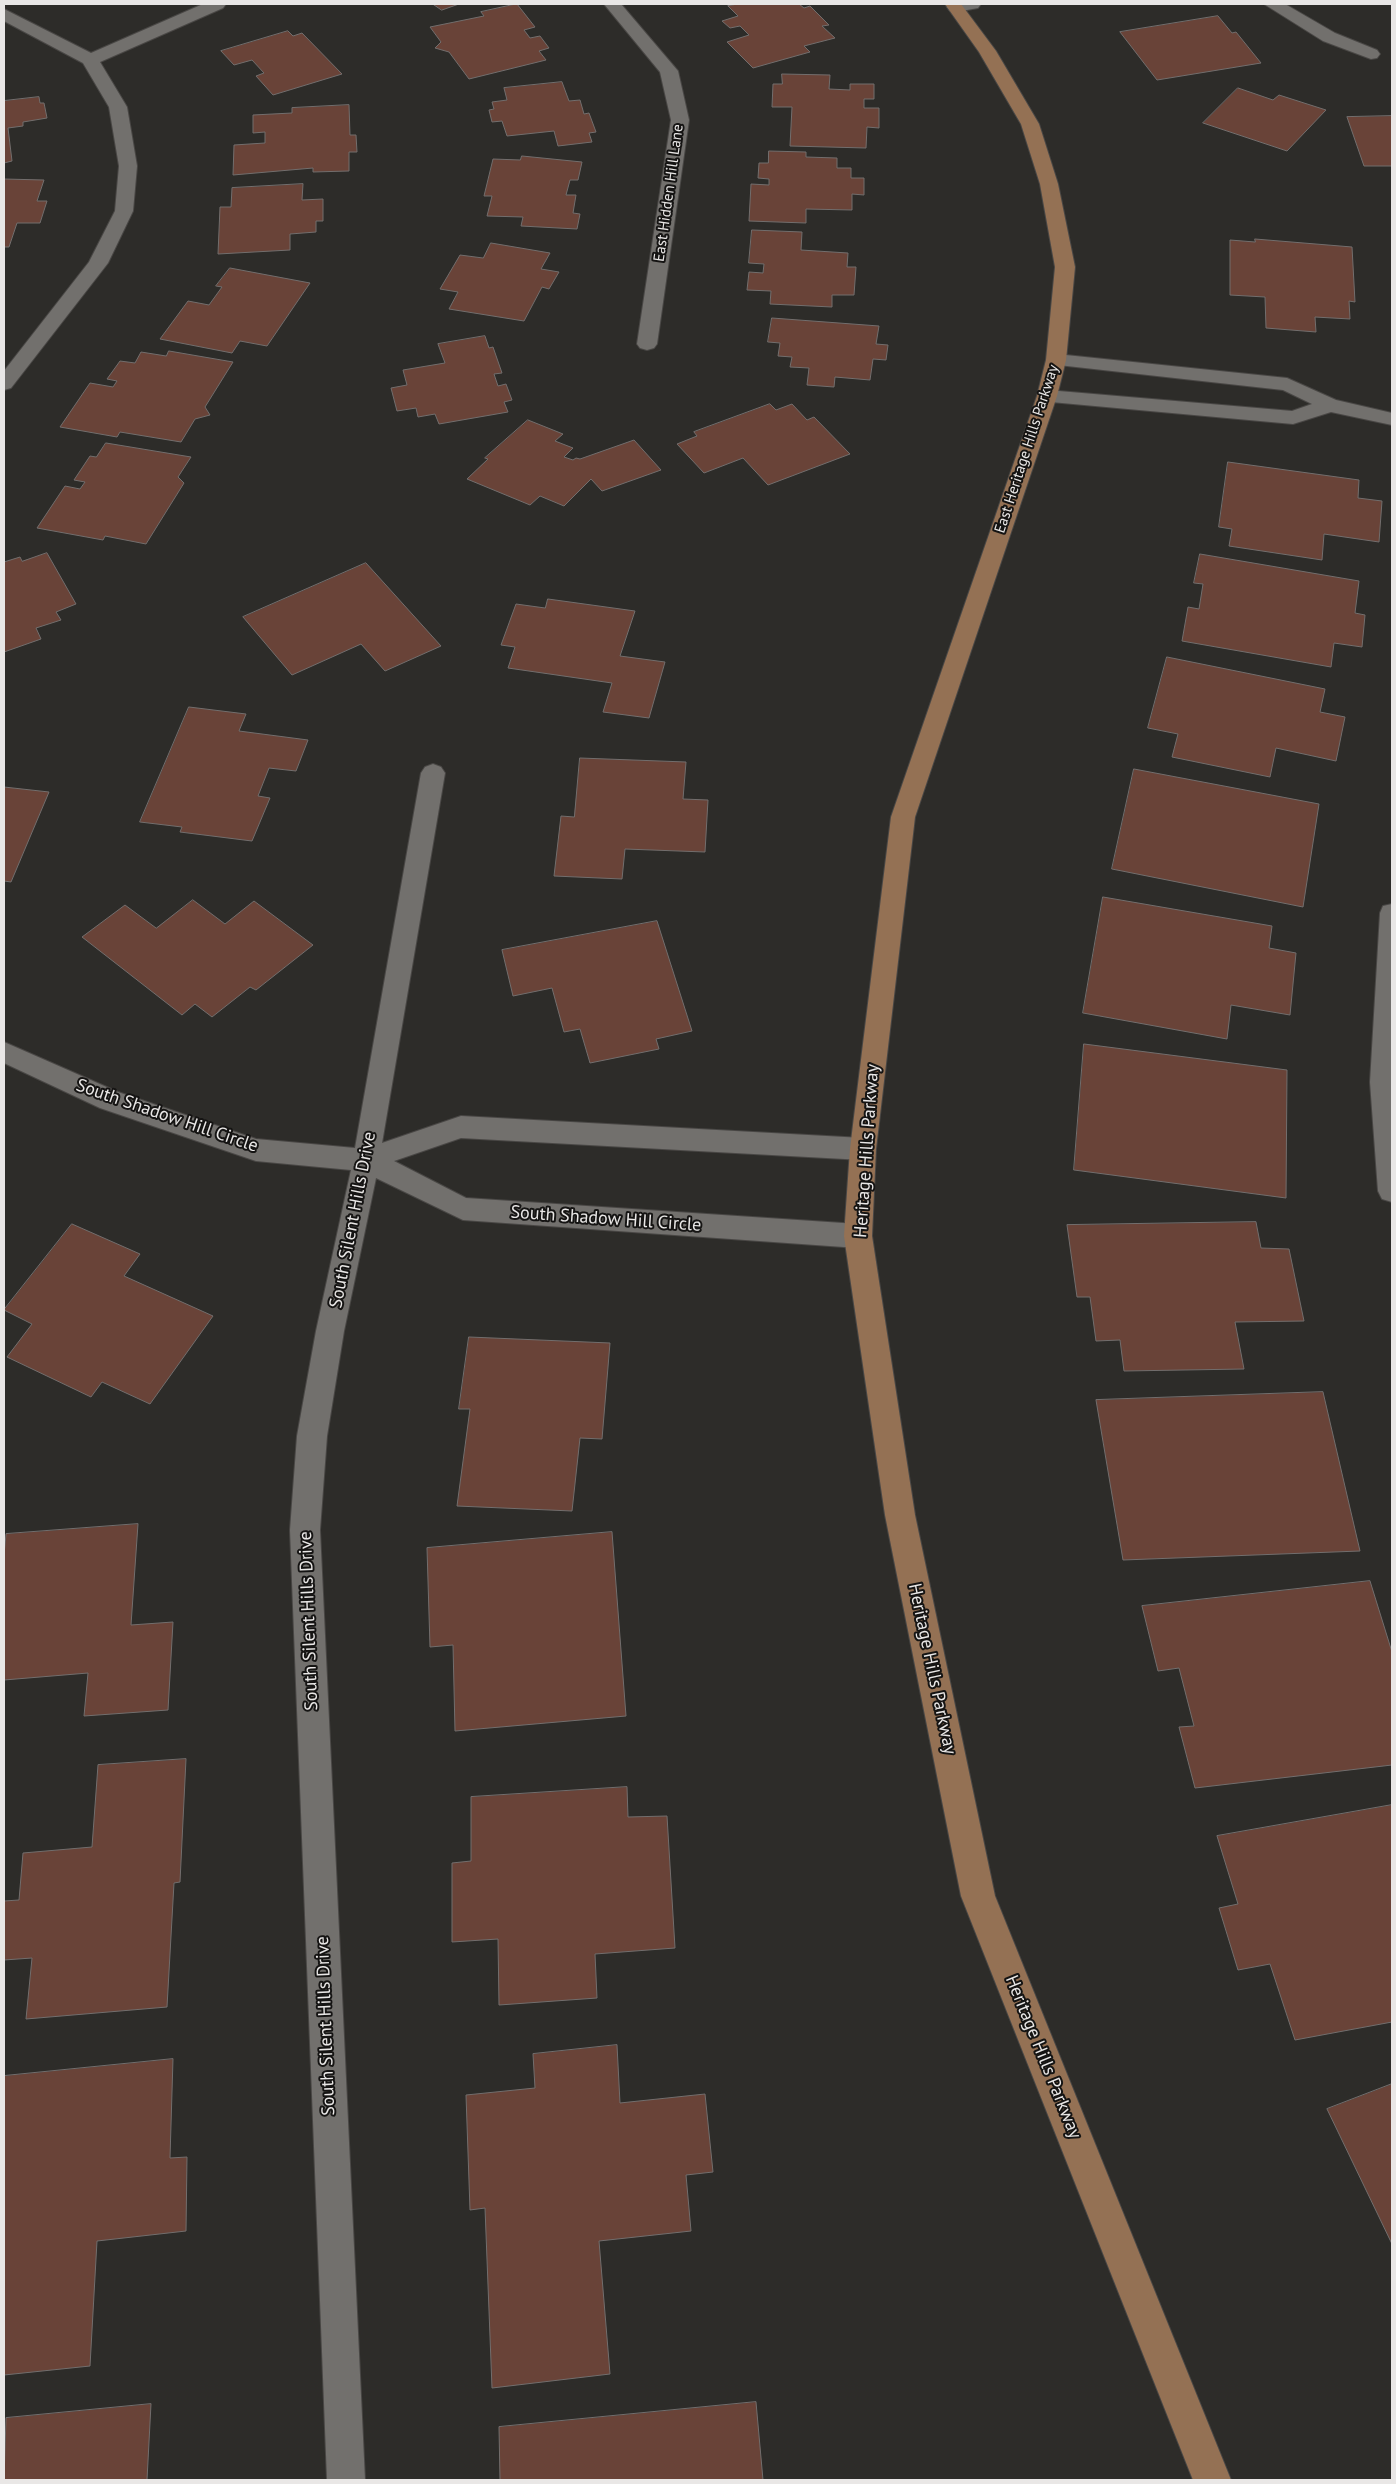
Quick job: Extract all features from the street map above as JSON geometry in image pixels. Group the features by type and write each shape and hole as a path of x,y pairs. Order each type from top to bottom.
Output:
{"street":[{"path":"90,60 217,4"},
{"name":"East Hidden Hill Lane","path":"612,4 669,71 680,120 648,344"},
{"path":"1273,4 1329,37 1371,54"},
{"name":"East Heritage Hills Parkway","path":"903,817 1047,396 1056,360 1065,267 1049,184 1030,124 960,5"},
{"path":"4,14 90,60 118,106 128,166 124,211 98,263 4,384"},
{"path":"1056,360 1288,384 1330,405 1392,419"},
{"path":"1047,396 1293,418 1330,405"},
{"name":"South Silent Hills Drive","path":"346,2480 305,1530 312,1436 330,1331 366,1160 433,773"},
{"name":"Heritage Hills Parkway","path":"903,817 863,1149 858,1236 900,1515 978,1896 1212,2480"},
{"path":"1392,913 1383,1082 1392,1191"},
{"name":"South Shadow Hill Circle","path":"4,1052 109,1100 256,1150 366,1160 463,1209 858,1236"},
{"name":"South Shadow Hill Circle","path":"366,1160 461,1127 863,1149"}],"building":[{"path":"433,4 459,4 442,10"},
{"path":"517,4 535,27 524,30 530,38 540,36 549,48 539,51 546,60 469,79 449,52 435,48 441,42 430,27 484,16 481,12"},
{"path":"738,4 799,4 804,8 810,6 829,25 822,26 835,38 804,46 810,52 753,68 727,42 749,35 740,26 730,28 722,21 738,16 728,6"},
{"path":"1218,16 1232,33 1236,32 1261,63 1157,80 1120,32"},
{"path":"288,31 293,36 302,33 342,74 273,95 256,76 264,73 252,60 234,65 221,51"},
{"path":"782,74 830,75 829,89 850,90 850,84 874,84 874,99 864,99 864,108 879,108 879,128 867,127 866,148 790,146 792,107 772,107 773,84 782,84"},
{"path":"562,82 569,101 580,100 584,114 589,113 596,132 589,133 592,142 558,146 554,131 507,136 502,121 492,122 489,110 494,109 492,102 507,100 504,88"},
{"path":"1238,88 1273,100 1279,95 1326,110 1287,151 1203,123"},
{"path":"39,97 40,103 44,103 47,118 23,122 23,126 8,128 12,161 4,163 4,101"},
{"path":"349,105 350,135 356,135 357,152 349,152 349,171 313,172 313,168 233,175 234,145 265,143 265,132 253,133 253,115 292,113 292,108"},
{"path":"1392,116 1392,166 1364,166 1347,117"},
{"path":"769,151 806,152 806,157 837,158 837,168 851,168 851,178 864,178 864,195 852,194 852,210 806,209 806,223 749,221 751,184 769,185 769,179 758,178 759,163 768,163"},
{"path":"522,156 582,162 578,180 570,180 566,195 576,195 573,213 580,214 577,229 521,226 523,217 487,216 492,196 484,196 493,159 520,160"},
{"path":"4,179 44,180 37,201 47,201 40,223 17,223 9,247 4,247"},
{"path":"303,184 302,200 323,199 323,221 316,221 316,232 290,234 290,250 218,254 220,207 231,207 232,188"},
{"path":"752,230 802,232 801,250 848,253 847,267 856,267 854,295 832,295 832,307 770,304 771,291 747,290 749,272 763,273 764,264 749,263"},
{"path":"1255,239 1352,247 1355,302 1349,301 1350,319 1315,317 1316,332 1266,328 1265,297 1230,295 1230,240 1255,242"},
{"path":"491,243 550,253 541,269 559,272 549,289 542,287 524,321 449,309 458,292 440,289 460,255 483,258"},
{"path":"230,268 310,283 267,346 240,341 232,353 160,339 188,301 209,305 222,287 216,286"},
{"path":"772,318 879,326 876,344 888,345 886,360 873,359 870,380 835,377 834,387 807,385 809,368 790,367 792,357 778,356 780,343 768,342"},
{"path":"485,336 489,348 493,347 502,373 494,374 498,386 506,384 512,400 504,402 508,412 439,424 435,414 418,417 416,408 397,411 391,388 407,385 403,370 445,363 438,344"},
{"path":"169,351 233,362 205,407 210,415 195,419 181,442 120,432 117,437 60,427 90,383 113,387 117,381 107,379 120,361 135,363 141,352 166,356"},
{"path":"770,404 776,410 792,404 807,420 814,417 850,454 768,485 743,458 704,473 677,444 697,436 694,432"},
{"path":"528,420 563,434 555,441 573,448 564,457 573,460 576,458 580,459 634,440 661,470 602,491 591,479 564,506 540,496 530,505 467,479 488,459 485,458"},
{"path":"106,443 191,457 178,477 184,483 146,544 105,536 103,540 37,528 65,486 80,489 85,482 74,480 90,456 96,457"},
{"path":"1228,462 1359,480 1358,498 1382,501 1379,542 1324,534 1322,560 1229,546 1232,529 1219,527"},
{"path":"47,553 76,604 56,612 61,620 36,628 41,639 4,652 4,562 20,557 22,561"},
{"path":"1200,554 1359,581 1355,613 1365,615 1362,647 1334,643 1331,667 1182,641 1188,607 1199,609 1203,584 1194,583"},
{"path":"366,563 441,646 385,671 361,644 292,675 243,617"},
{"path":"548,599 635,611 620,656 665,662 649,718 603,712 612,683 508,668 515,647 501,645 516,604 545,608"},
{"path":"1167,657 1325,689 1320,712 1345,717 1336,761 1276,748 1270,777 1172,757 1178,734 1148,728"},
{"path":"189,707 246,714 239,731 308,740 296,771 269,768 258,796 270,798 252,841 180,832 182,827 140,822"},
{"path":"580,758 686,762 683,799 708,800 705,852 625,849 622,879 554,876 561,816 574,817"},
{"path":"1134,769 1319,804 1303,907 1112,869"},
{"path":"4,787 49,792 11,882 4,881"},
{"path":"1103,897 1272,926 1269,948 1296,953 1290,1015 1231,1005 1227,1039 1083,1013"},
{"path":"193,900 225,924 254,901 313,945 256,990 250,987 212,1017 195,1004 182,1015 82,937 125,905 156,928"},
{"path":"657,921 692,1031 656,1039 659,1049 590,1063 580,1029 564,1032 552,988 513,996 502,950"},
{"path":"1084,1044 1287,1070 1286,1198 1074,1170"},
{"path":"1256,1222 1261,1248 1289,1249 1304,1321 1235,1322 1244,1369 1124,1371 1120,1340 1096,1341 1090,1297 1077,1297 1067,1225"},
{"path":"72,1224 140,1254 124,1276 213,1316 150,1404 102,1382 91,1397 7,1357 32,1324 4,1310"},
{"path":"469,1337 610,1343 602,1439 580,1438 572,1511 457,1506 470,1409 459,1409"},
{"path":"1323,1392 1360,1551 1123,1560 1096,1400"},
{"path":"138,1524 131,1625 173,1622 168,1710 84,1716 88,1673 4,1680 4,1555 6,1534"},
{"path":"612,1532 626,1716 455,1731 453,1645 430,1647 427,1548"},
{"path":"1370,1581 1392,1652 1392,1765 1195,1788 1179,1727 1194,1726 1179,1668 1158,1671 1142,1606"},
{"path":"186,1759 180,1882 174,1883 167,2007 26,2019 32,1958 4,1960 4,1901 19,1900 23,1853 92,1847 98,1765"},
{"path":"627,1787 628,1817 667,1816 675,1948 595,1954 597,1998 499,2005 498,1939 452,1942 452,1863 471,1861 471,1797"},
{"path":"1392,1805 1392,2022 1295,2040 1270,1964 1238,1970 1219,1908 1238,1904 1217,1836"},
{"path":"617,2045 620,2103 705,2094 713,2172 686,2175 691,2231 599,2241 610,2374 492,2388 485,2208 470,2210 466,2095 535,2088 533,2054"},
{"path":"173,2059 170,2158 187,2157 186,2231 97,2241 90,2366 4,2375 4,2076"},
{"path":"1392,2084 1392,2244 1327,2109"},
{"path":"756,2402 763,2480 500,2480 499,2427"},
{"path":"151,2404 147,2480 4,2480 6,2418"}]}
